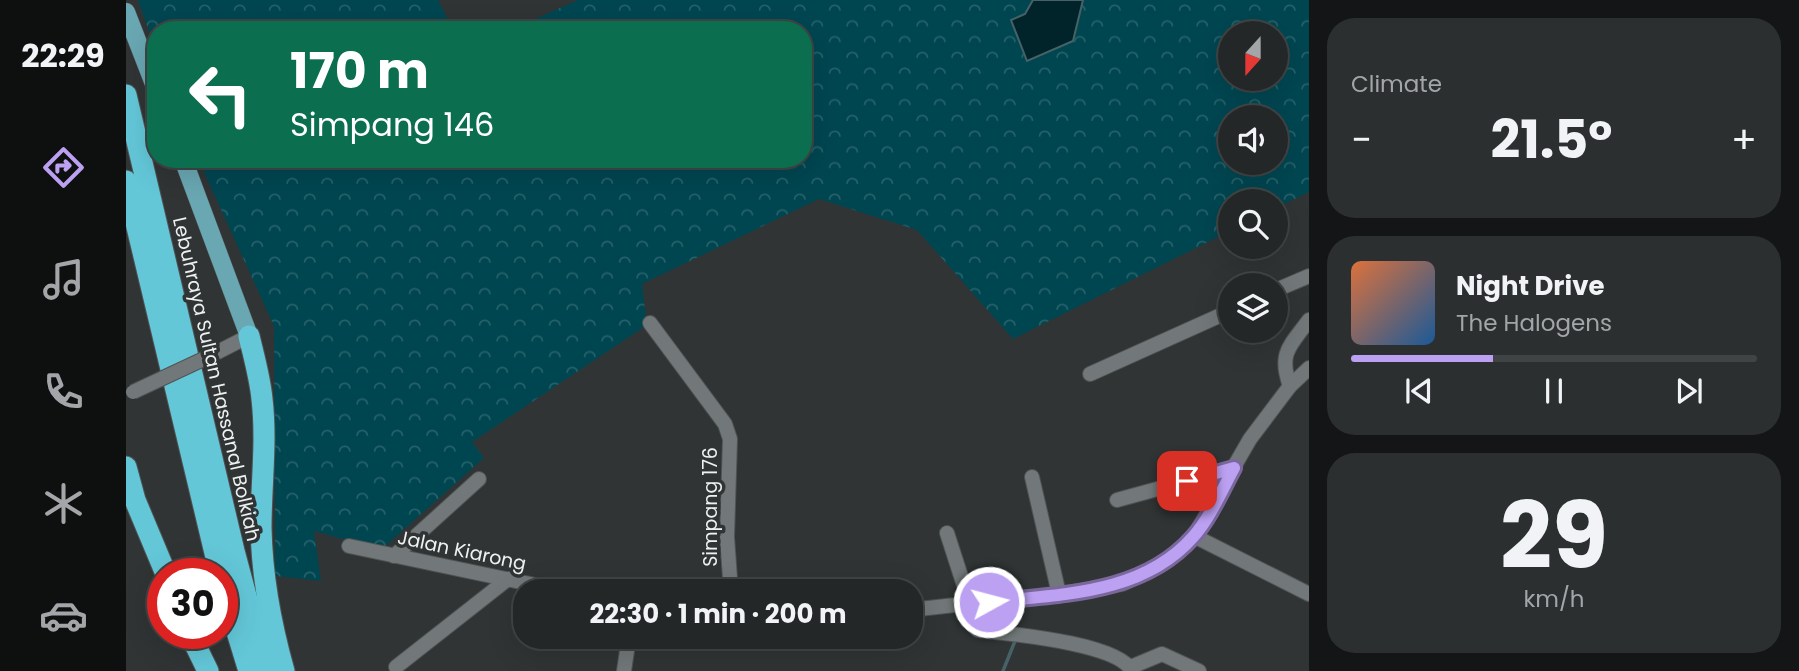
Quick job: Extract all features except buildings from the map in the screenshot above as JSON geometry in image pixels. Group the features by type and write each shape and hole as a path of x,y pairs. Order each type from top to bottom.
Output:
{"highway":[{"name":"Lebuhraya Sultan Hassanal Bolkiah","path":"126,95 234,551 270,671"},
{"path":"126,181 216,558"},
{"path":"249,336 262,401 264,466 261,529 265,580 275,642 284,671"},
{"path":"126,467 135,500"},
{"path":"126,478 159,558"},
{"path":"238,637 248,671"},
{"path":"197,649 208,671"}],"main road":[{"path":"126,12 147,66"},
{"path":"186,168 249,336"}],"street":[{"path":"1288,285 1309,276"},
{"path":"1090,374 1218,316"},
{"path":"1290,386 1283,360 1309,320"},
{"name":"Simpang 176","path":"650,323 726,424 730,439 727,537 729,579"},
{"path":"130,393 249,336"},
{"path":"923,609 1111,586 1135,578 1172,556 1194,536 1257,430 1290,386 1309,368"},
{"path":"1117,500 1234,468"},
{"path":"1032,477 1059,594"},
{"path":"394,556 479,480"},
{"path":"947,533 968,598 964,612 968,621 978,630 1048,639 1098,651 1123,660 1131,669 1162,654 1199,671"},
{"path":"1194,536 1309,594"},
{"name":"Jalan Kiarong","path":"349,546 513,580"},
{"path":"396,667 508,579"},
{"path":"624,671 627,649"}],"green space":[{"path":"138,0 438,0 448,21 147,21 147,26"},
{"path":"578,0 1309,0 1309,192 1288,202 1288,189 1218,189 1218,237 1013,339 917,230 819,199 642,284 647,325 472,442 484,458 381,550 314,531 321,581 275,576 274,326 202,168 812,168 812,21 530,21"}],"shaded area":[{"path":"1033,0 1083,0 1073,41 1027,61 1011,20 1025,14"}],"waterway":[{"path":"1003,671 1015,641"}],"route":[{"path":"989,602 1090,590 1122,583 1147,572 1172,556 1194,536 1234,468 1187,481"}]}
